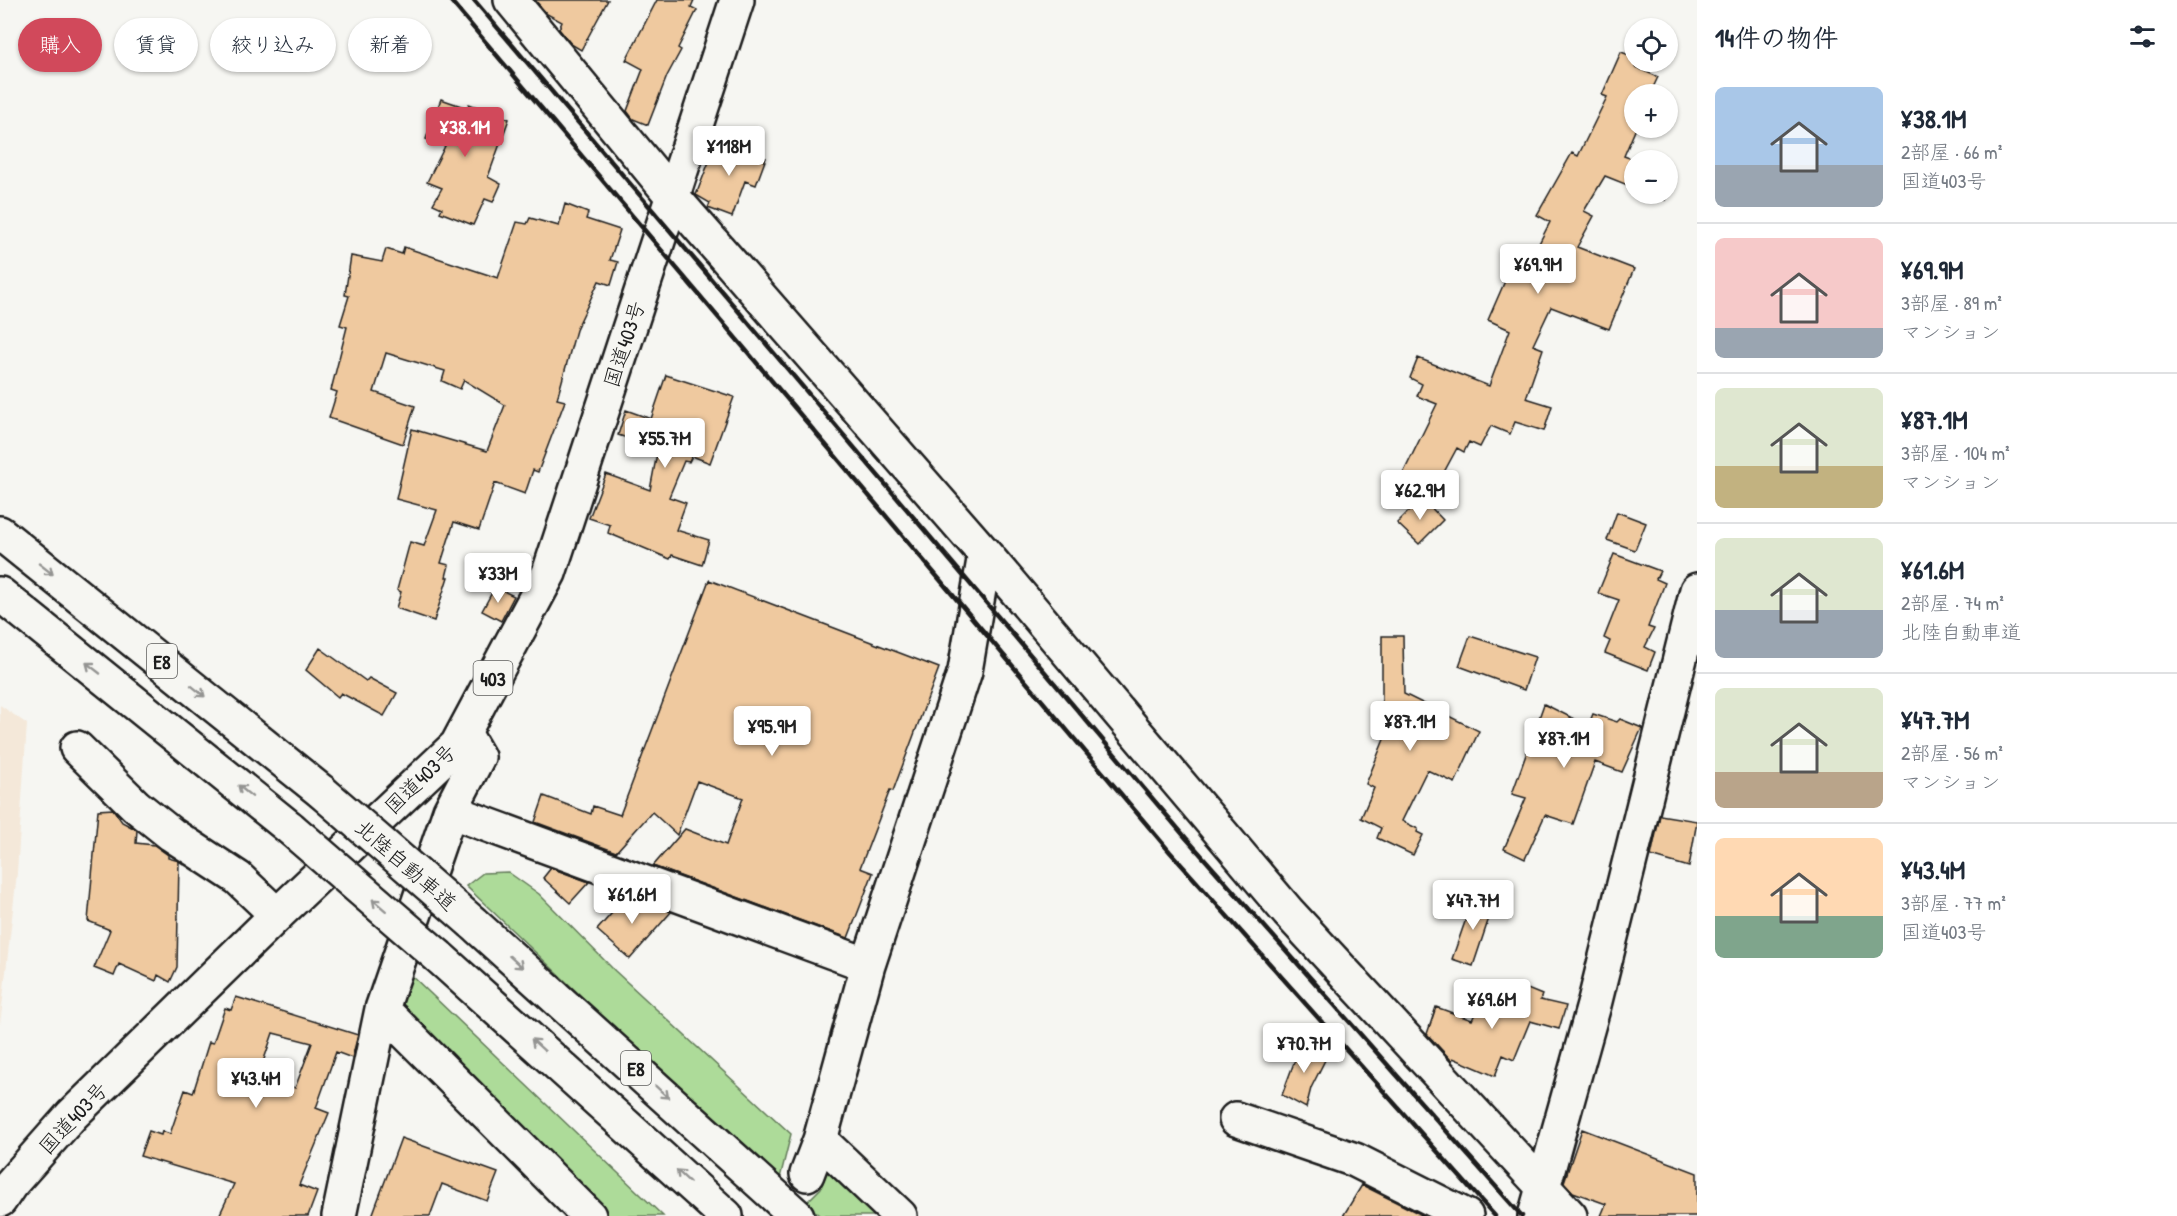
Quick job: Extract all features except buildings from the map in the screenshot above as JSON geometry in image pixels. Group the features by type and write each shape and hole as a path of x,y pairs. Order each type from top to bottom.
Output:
{"main road":[{"path":"511,0 673,197 985,554 1288,912 1539,1202 1570,1216"},
{"name":"国道403号","path":"0,1200 10,1185 72,1115 277,915 457,745 549,573 737,0"},
{"name":"北陸自動車道","path":"0,533 322,792 473,923 796,1216"},
{"path":"807,1174 820,1140 868,965 965,671 985,554"},
{"path":"1539,1202 1594,1005 1697,590"},
{"name":"E8","path":"0,594 290,828 439,957 726,1216"},
{"path":"339,1216 382,1009 450,811 478,756 464,733"},
{"path":"77,748 136,806 171,834 238,878 277,915"},
{"path":"450,811 868,965"},
{"path":"382,1009 590,1216"},
{"path":"1236,1119 1355,1160 1466,1216"},
{"path":"820,1140 900,1216"}],"shaded area":[{"path":"0,705 27,724 17,873 0,1025"}],"green space":[{"path":"508,872 539,894 615,971 791,1134 779,1182 765,1172 466,886 483,873"},
{"path":"408,972 663,1216 606,1216 397,1004"},
{"path":"829,1165 884,1216 820,1216 806,1203 821,1188"}],"railway":[{"path":"450,0 1170,852 1495,1216"},
{"path":"474,0 1186,838 1522,1216"}]}
